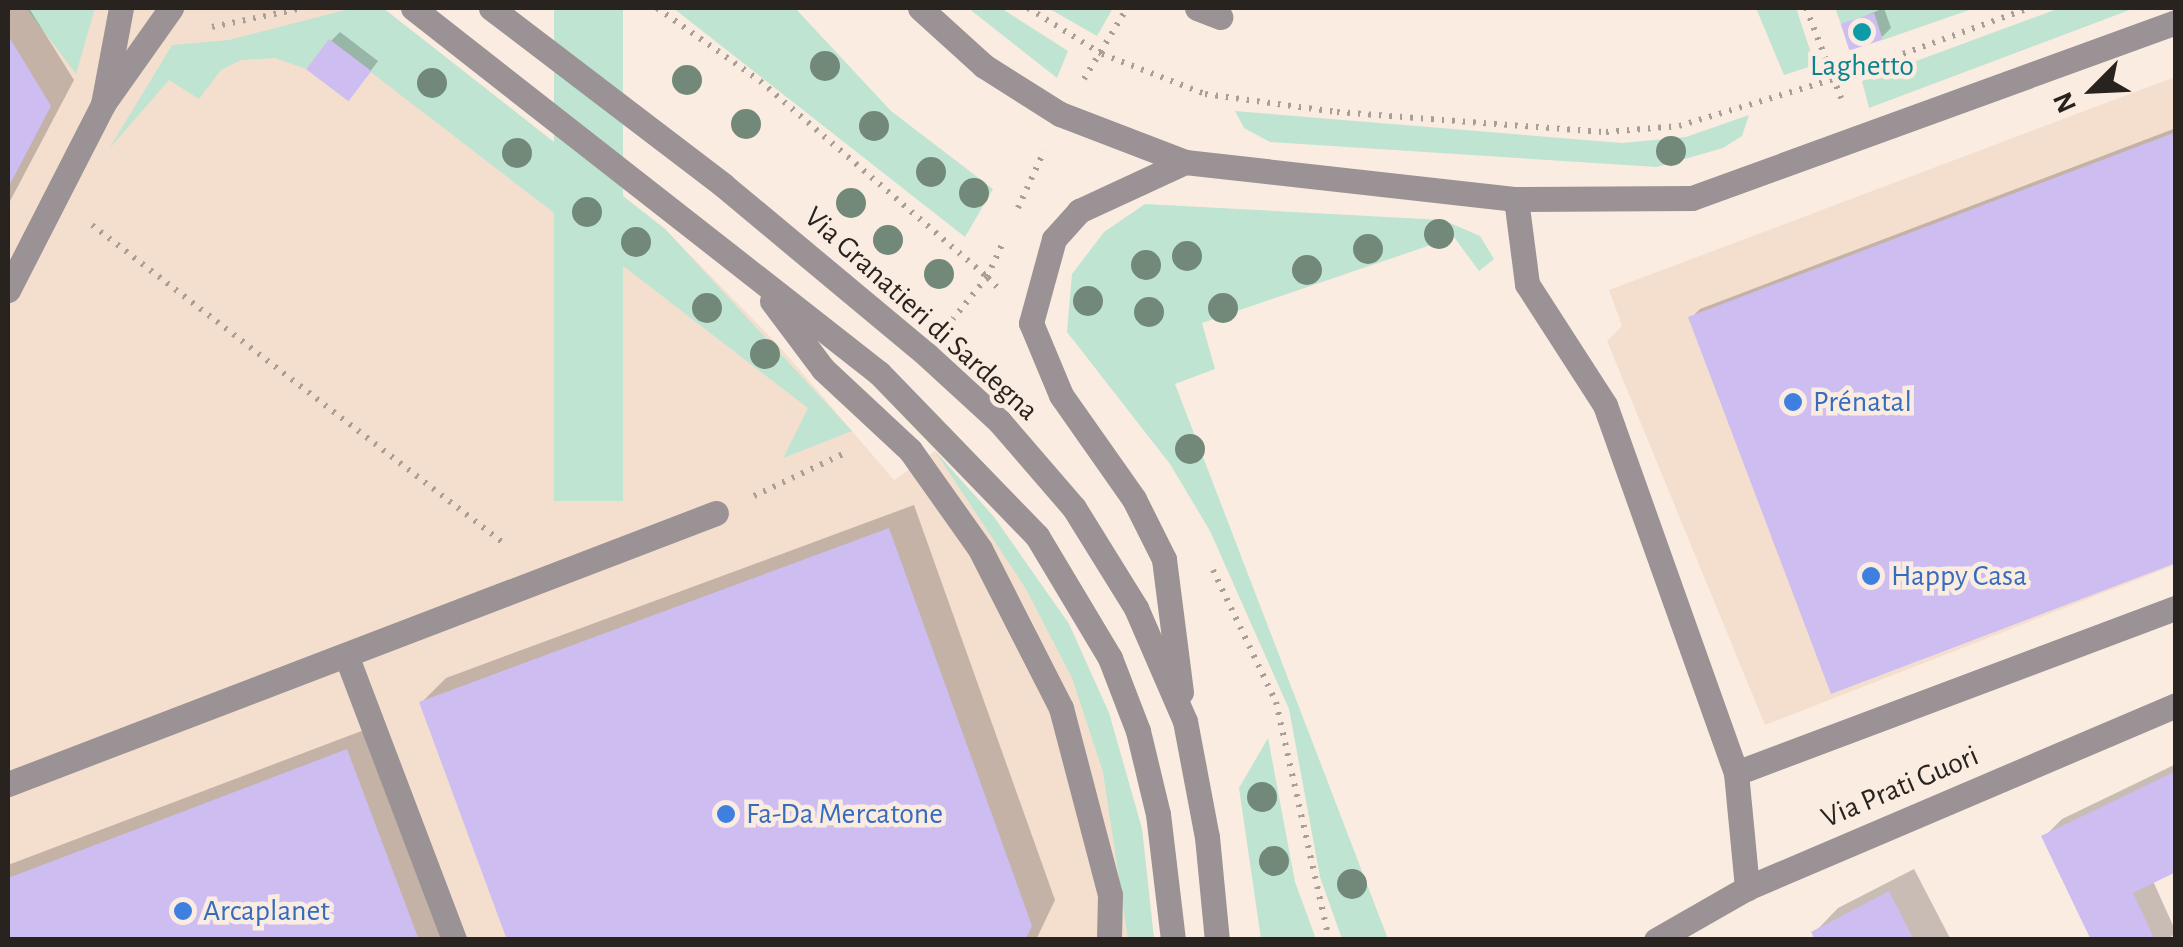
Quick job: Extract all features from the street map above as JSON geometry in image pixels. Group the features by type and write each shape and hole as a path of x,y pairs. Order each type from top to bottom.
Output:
{"street":[{"path":"103,104 121,8"},
{"path":"8,290 103,104 170,8"},
{"path":"413,8 474,51 899,390 990,481 1070,585 1110,658 1138,731 1158,814 1174,940"},
{"name":"Via Granatieri di Sardegna","path":"491,8 723,184 998,421 1074,508 1136,608 1185,722 1208,837 1217,940"},
{"path":"920,8 984,66 1060,114 1185,162 1516,198 1692,198 2176,22"},
{"path":"1185,162 1080,210 1054,239 1031,323 1061,395 1134,498 1164,559 1185,722"},
{"path":"1516,198 1527,284 1604,406 1736,773 1747,888"},
{"path":"752,273 823,368 910,450 980,549 1061,708 1110,896 1108,940"},
{"path":"8,784 716,513"},
{"path":"1736,773 2176,608"},
{"path":"346,655 454,940"},
{"name":"Via Prati Guori","path":"1656,940 1747,888 2176,705"}],"path":[{"path":"206,26 303,8"},
{"path":"657,8 760,81 987,278"},
{"path":"1028,8 1102,54 1205,94 1492,126 1606,132 1679,126 1834,79 2028,8"},
{"path":"1806,8 1857,136"},
{"path":"56,196 530,563 535,580"}],"shaded area":[{"path":"8,8 383,8 665,229 781,348 894,480 935,451 994,517 1069,624 1109,713 1142,829 1154,939 8,939"},
{"path":"2175,77 2175,565 1765,725 1607,341 1622,326 1609,290"}],"green space":[{"path":"26,8 95,8 76,74"},
{"path":"353,8 383,8 665,229 852,431 783,458 808,408 329,40 306,69 275,58 241,60 221,70 199,99 169,80 109,149 172,45 229,40"},
{"path":"554,8 623,8 623,501 554,501"},
{"path":"673,8 795,8 891,111 993,189 965,237"},
{"path":"968,8 1001,8 1068,51 1057,78"},
{"path":"1048,8 1080,10 1113,8 1097,36"},
{"path":"1756,8 1796,8 1815,65 1784,75"},
{"path":"1835,8 1975,8 1883,40 1874,13 1841,24"},
{"path":"2060,8 2135,8 1869,108 1862,81"},
{"path":"1235,111 1622,143 1686,137 1749,115 1742,136 1723,148 1657,167 1270,142 1244,128"},
{"path":"1145,204 1443,220 1480,236 1494,259 1479,271 1454,237 1202,323 1215,369 1175,384 1388,939 1342,939 1320,877 1289,709 1210,531 1170,464 1067,332 1072,274 1104,232"},
{"path":"935,451 994,517 1069,624 1109,713 1142,829 1154,939 1128,939 1103,772 1072,678 1026,589"},
{"path":"1268,738 1295,882 1316,939 1261,939 1239,788"}],"building":[{"name":"Laghetto","path":"1874,13 1883,40 1849,50 1841,24"},
{"path":"8,35 51,106 8,188"},
{"path":"329,39 371,71 348,101 306,69"},
{"path":"2176,132 2176,563 1831,694 1688,317"},
{"name":"Fa-Da Mercatone","path":"889,528 1032,926 1025,940 507,940 419,702"},
{"path":"347,749 419,940 8,940 8,878"},
{"path":"2176,771 2176,872 2133,893 2155,940 2091,940 2041,836"},
{"path":"1889,891 1914,940 1815,940 1811,932"}],"place":[{"name":"Laghetto","path":"1862,32"},
{"name":"Prénatal","path":"1793,402"},
{"name":"Happy Casa","path":"1871,576"},
{"name":"Fa-Da Mercatone","path":"726,814"},
{"name":"Arcaplanet","path":"183,911"}]}
